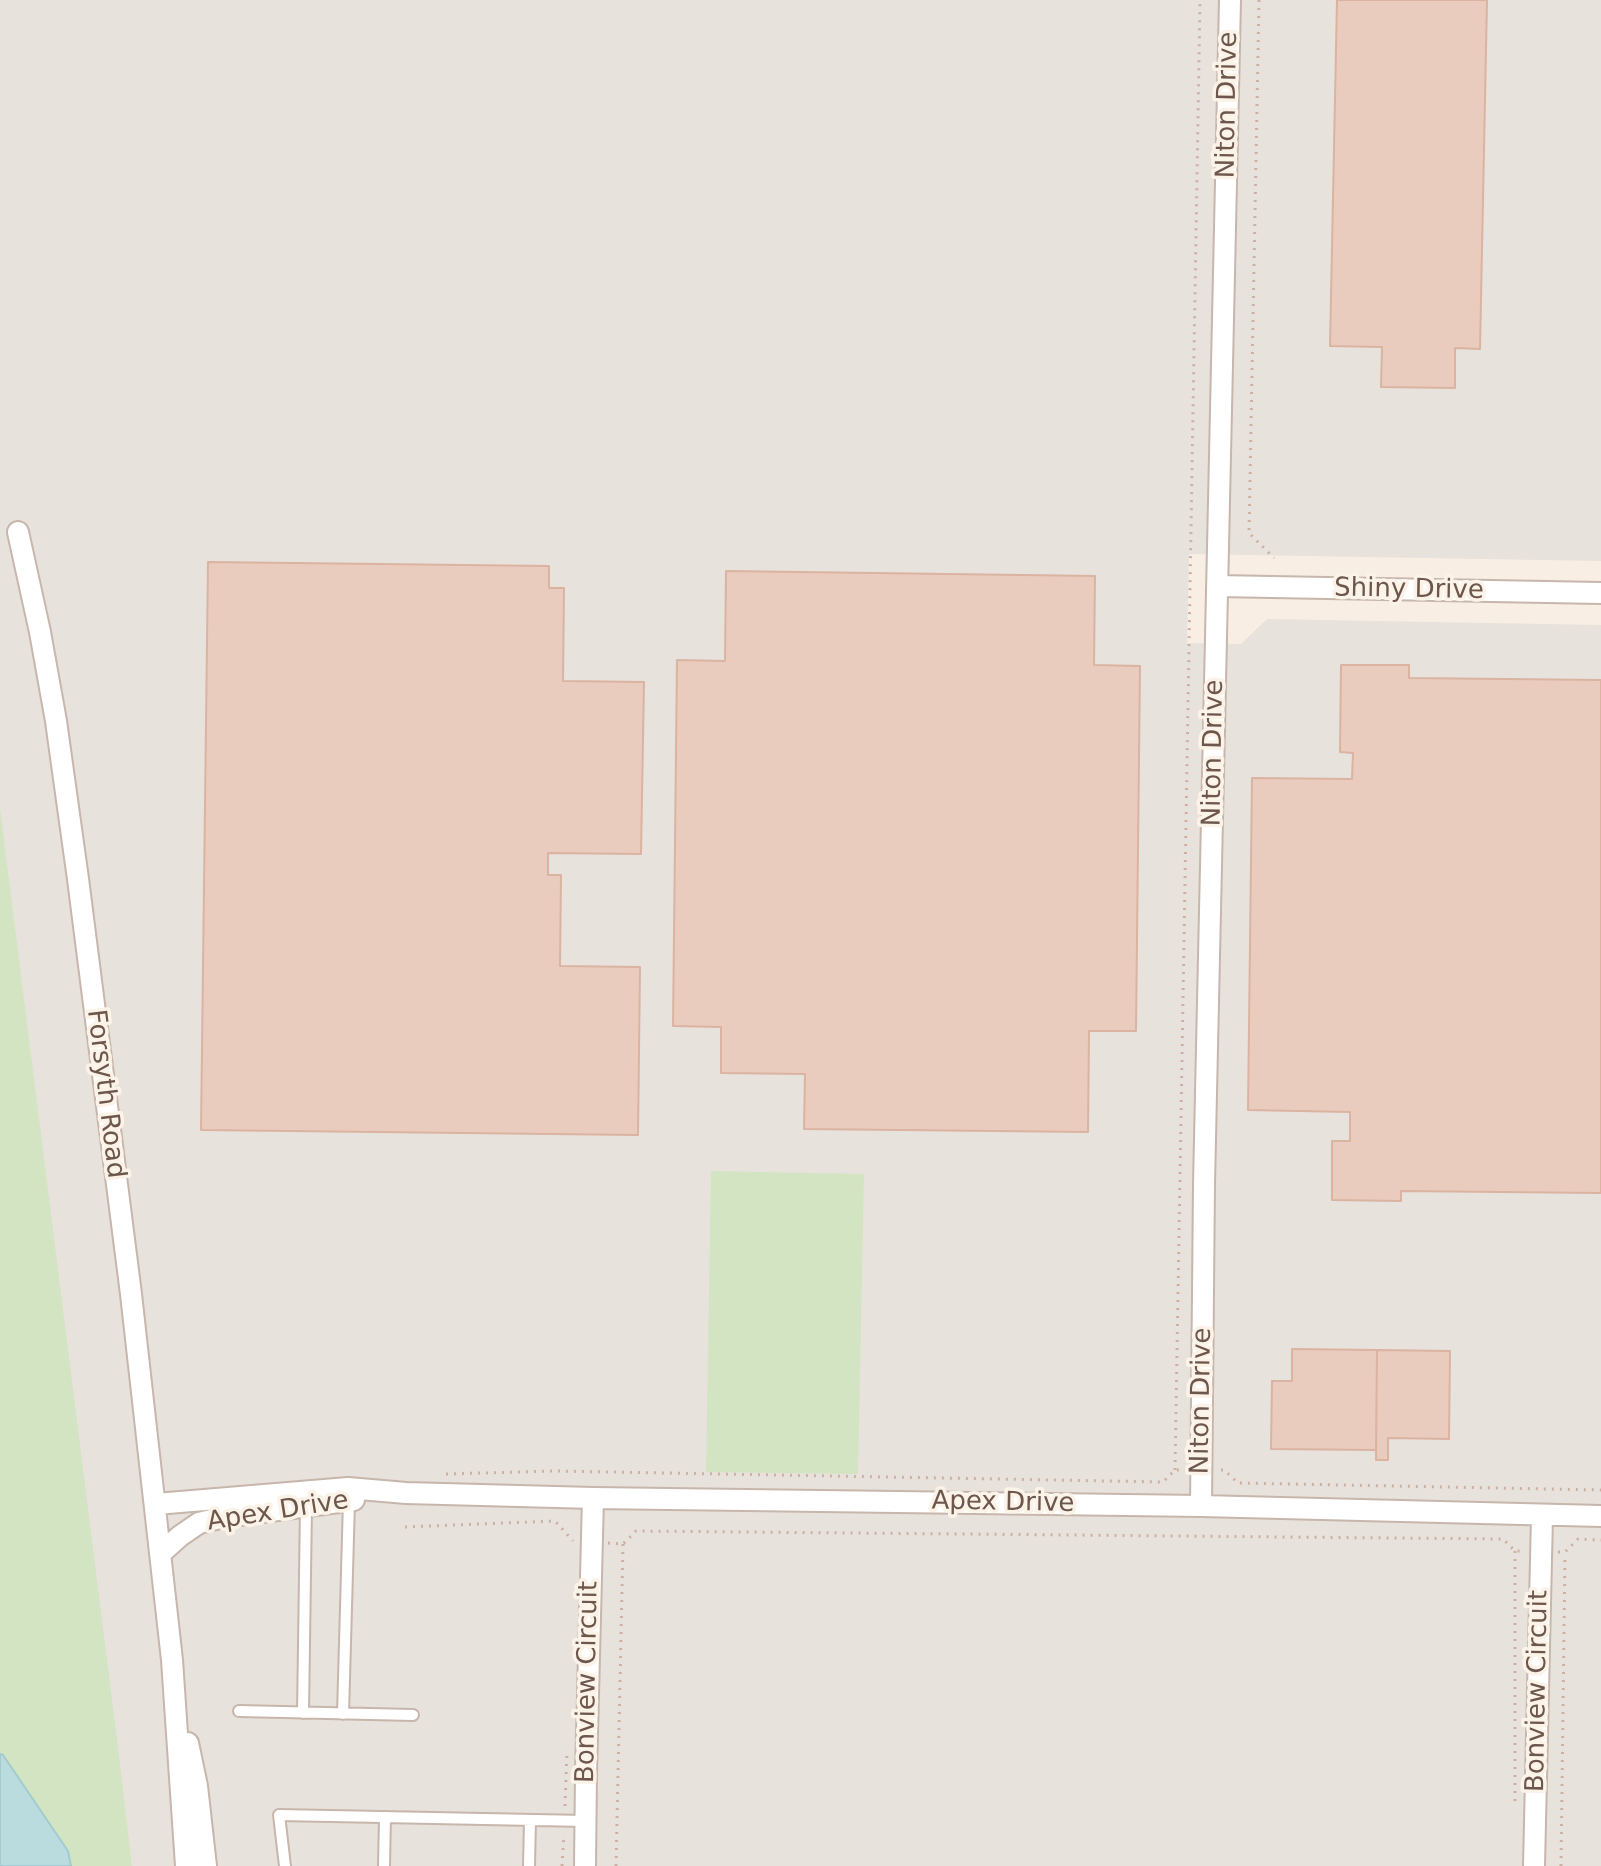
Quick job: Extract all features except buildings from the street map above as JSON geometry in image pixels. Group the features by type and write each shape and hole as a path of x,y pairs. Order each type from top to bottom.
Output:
{"street":[{"name":"Niton Drive","path":"1201,1506 1204,1184 1230,0"},
{"name":"Forsyth Road","path":"18,532 56,721 76,863 156,1504 172,1660 186,1866"},
{"name":"Shiny Drive","path":"1217,586 1601,593"},
{"name":"Apex Drive","path":"156,1504 348,1488 406,1493 593,1498 1201,1506 1601,1516"},
{"name":"Apex Drive","path":"160,1554 199,1523 406,1493"},
{"name":"Bonview Circuit","path":"585,1866 593,1498"},
{"name":"Bonview Circuit","path":"1534,1866 1542,1516"},
{"name":"Forsyth Road","path":"172,1660 197,1786 206,1866"}],"lane":[{"path":"343,1714 349,1501"},
{"path":"303,1713 306,1506"},
{"path":"239,1711 413,1715"},
{"path":"285,1866 279,1815 586,1821"},
{"path":"384,1866 385,1817"},
{"path":"529,1866 530,1820"}],"path":[{"path":"439,1474 555,1471 1163,1482 1175,1470 1200,0"},
{"path":"1259,0 1249,533 1274,558"},
{"path":"1175,1470 1224,1470 1238,1483 1601,1490"},
{"path":"405,1527 555,1521 574,1542 623,1544"},
{"path":"616,1866 623,1544 636,1531 1503,1539 1515,1551 1565,1552"},
{"path":"1561,1866 1565,1552 1578,1539 1601,1540"},
{"path":"1515,1551 1515,1819"}],"shaded area":[{"path":"0,0 1601,0 1601,561 1189,554 1187,643 1241,644 1267,619 1601,625 1601,1866 0,1866"}],"green space":[{"path":"0,808 118,1747 132,1866 0,1866"},
{"path":"711,1171 864,1174 858,1474 706,1472"}],"water":[{"path":"0,1754 68,1851 71,1866 0,1866"}]}
